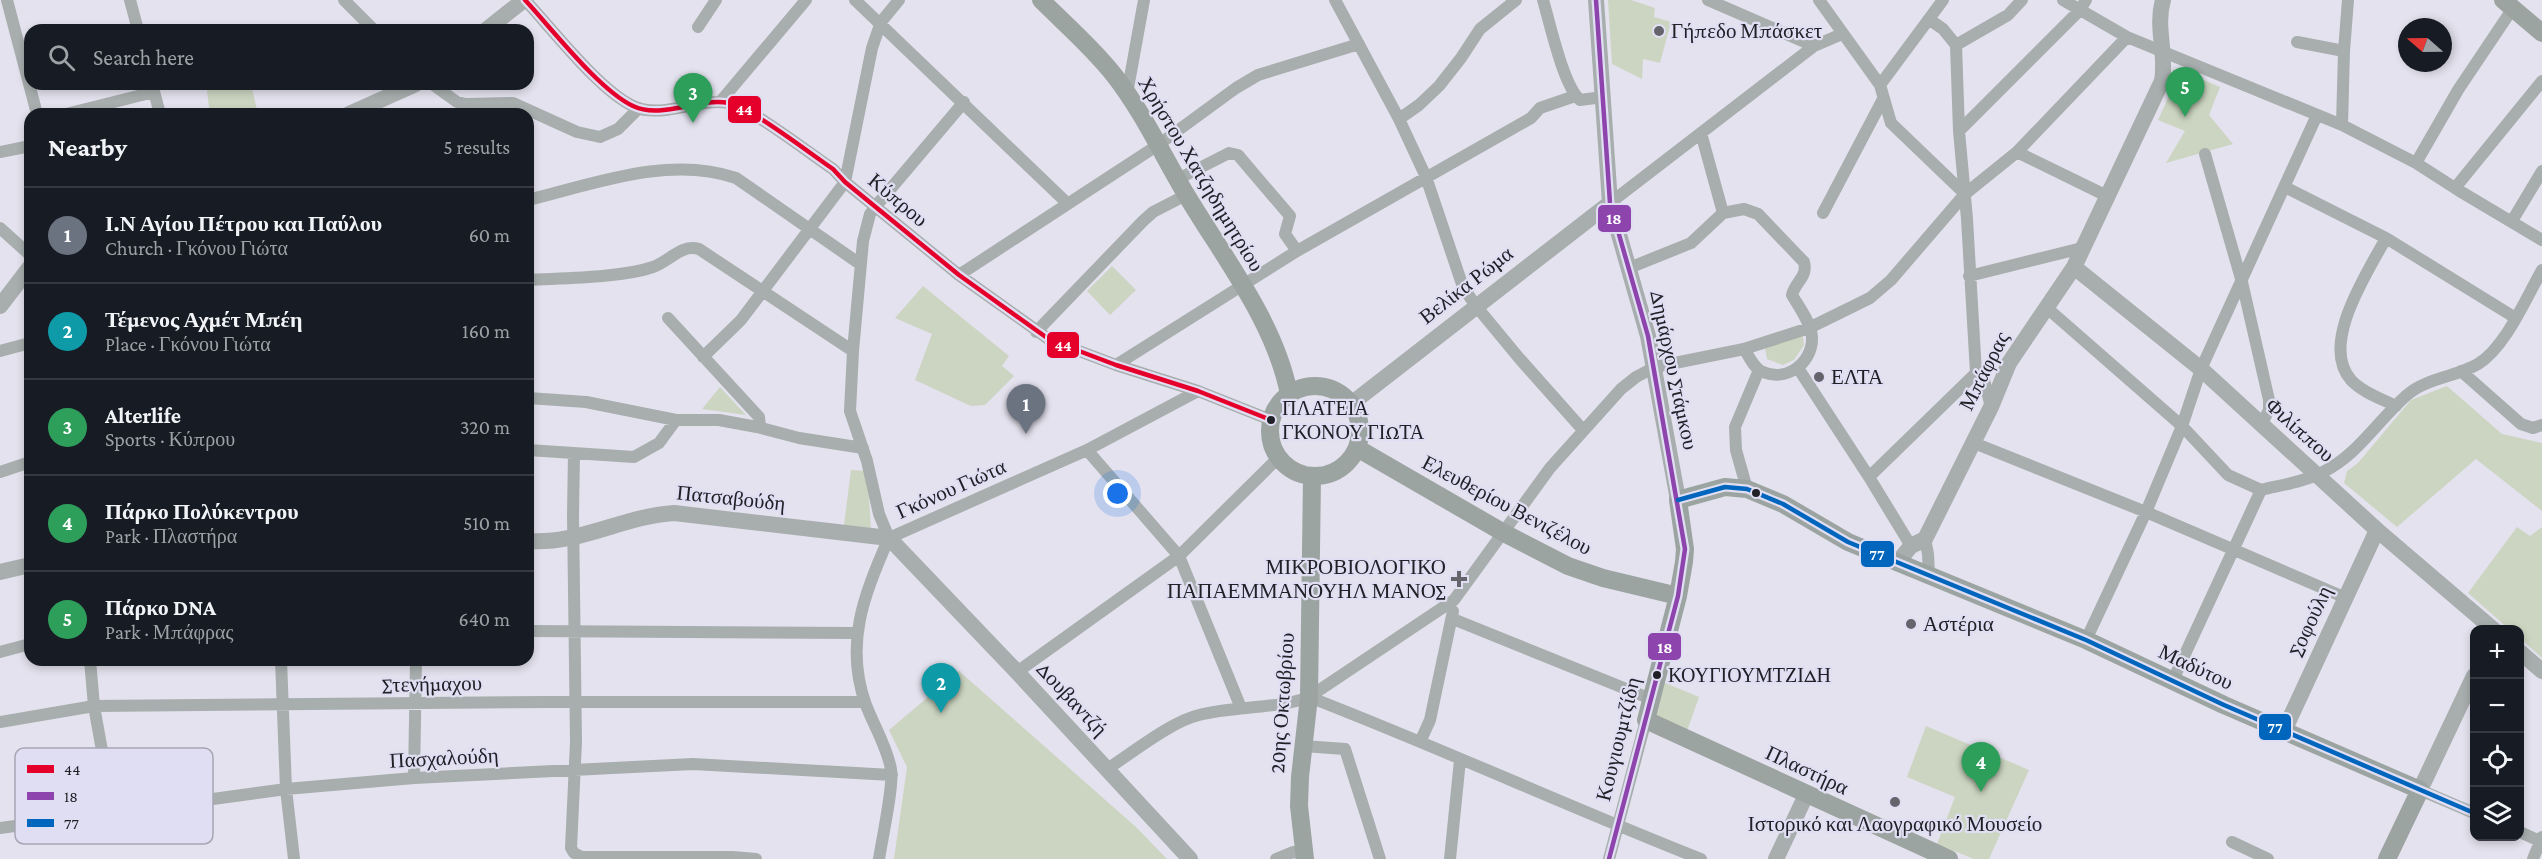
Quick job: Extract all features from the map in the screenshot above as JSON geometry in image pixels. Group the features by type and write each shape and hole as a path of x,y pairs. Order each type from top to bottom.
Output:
{"main road":[{"name":"Χρήστου Χατζηδημητρίου","path":"1041,0 1100,59 1127,94 1243,284 1284,368 1289,394"},
{"path":"2508,4 2542,33"},
{"path":"1307,386 1318,386 1338,392 1351,404 1360,425 1357,448 1351,458 1334,472 1312,477 1289,469 1278,458 1270,440 1271,420 1278,405 1289,394 1307,386"},
{"name":"Ελευθερίου Βενιζέλου","path":"1357,448 1568,566 1603,578 1678,596"},
{"name":"20ης Οκτωβρίου","path":"1305,856 1299,806 1309,697 1312,477"},
{"path":"1678,500 1725,487 1747,489"},
{"name":"Μαδύτου","path":"1747,489 1783,504 1848,542 2086,640 2284,731 2420,790"},
{"name":"Κουγιουμτζίδη","path":"1646,720 1678,596 1685,549 1678,500"},
{"name":"Πλαστήρα","path":"1646,720 1949,859"},
{"path":"2387,859 2420,790"}],"street":[{"path":"7,0 24,65"},
{"path":"130,0 136,24"},
{"path":"344,0 368,24"},
{"path":"494,24 524,0 605,86 639,108 618,129 600,137 577,132 534,113"},
{"path":"698,27 716,0"},
{"path":"720,102 806,0"},
{"path":"855,0 881,22 1068,203"},
{"path":"703,357 732,330 764,292 845,182 873,48 881,22 899,0"},
{"path":"1127,94 1144,0"},
{"path":"1335,0 1399,118 1426,177 1463,287 1476,306 1583,430"},
{"path":"1399,118 1419,105 1439,86 1455,67 1480,29 1516,0"},
{"path":"1543,0 1567,81 1577,98"},
{"name":"Δημάρχου Στάμκου","path":"1596,0 1610,203 1648,336 1678,500"},
{"path":"1708,0 1814,46"},
{"path":"1819,0 1880,85 1891,123 1965,194"},
{"path":"1880,85 1943,0"},
{"path":"1956,45 2008,15 2022,0"},
{"path":"2063,0 2082,5 2127,37 2342,125 2416,163 2542,240"},
{"name":"Μπάφρας","path":"1897,563 1918,542 1974,443 2014,354 2074,267 2162,81 2165,61 2161,51 2160,18 2163,0"},
{"path":"2342,125 2348,0"},
{"path":"2416,163 2508,4"},
{"path":"1959,131 2082,5"},
{"path":"1930,20 1943,30 1956,45 1959,131 1976,373 1984,380 1991,407"},
{"path":"1610,203 1814,46 1842,34"},
{"path":"1107,769 1192,717 1241,708 1294,703 1309,697 1454,600 1550,468 1621,389 1646,370 1654,367 1744,349 1809,328 1851,308 1881,289 1965,194 2017,152 2127,37"},
{"path":"2297,42 2344,51"},
{"path":"958,275 1158,145 1236,88 1258,75 1359,44"},
{"path":"2455,188 2542,81"},
{"path":"31,90 35,108"},
{"path":"86,108 146,90"},
{"path":"154,90 158,108"},
{"path":"362,108 403,90"},
{"path":"441,90 458,102 466,104 513,103 524,108"},
{"path":"1116,365 1298,251 1531,118 1540,108 1577,98 1603,97"},
{"path":"1823,213 1883,99"},
{"name":"Κύπρου","path":"639,108 652,111 720,102 737,105 833,169 845,182 958,275 1036,332 1063,346 1198,391 1271,420"},
{"path":"889,538 879,514 863,448 850,411 860,264 865,230 876,206 964,102"},
{"path":"2086,640 2146,512 2182,426 2201,369 2317,115"},
{"path":"1701,133 1723,213"},
{"path":"0,152 24,147"},
{"path":"2017,152 2106,196"},
{"path":"1036,332 1143,221 1182,187 1228,153 1238,155 1290,216 1285,234 1298,251"},
{"path":"2205,154 2242,282 2270,405 2261,425"},
{"path":"534,199 617,178 670,169 693,168 718,172 736,178 860,264"},
{"path":"2512,221 2542,171"},
{"path":"2285,187 2386,238 2514,317"},
{"name":"Βελίκα Ρώμα","path":"1351,404 1610,203"},
{"path":"1629,268 1691,243 1723,213 1744,209 1758,214 1804,262 1805,272 1792,295 1812,338 1806,359 1798,368 1783,374 1759,370 1744,349"},
{"path":"0,228 24,250"},
{"path":"2386,238 2345,320 2341,348 2345,370 2351,380 2396,406"},
{"path":"534,280 602,275 653,267 689,247 699,249 853,351"},
{"path":"1969,276 2082,248"},
{"name":"Φιλίππου","path":"2074,267 2201,369 2377,530 2488,625"},
{"path":"2047,308 2182,426 2228,475 2261,490 2316,475 2345,458 2396,406 2418,388 2477,365 2493,351 2542,270"},
{"path":"0,306 24,275"},
{"path":"668,318 759,417 760,428"},
{"path":"0,351 24,345"},
{"path":"1798,368 1869,477 1918,542 1929,574"},
{"path":"1747,489 1736,450 1736,427 1759,370"},
{"path":"2461,372 2521,424 2533,428 2542,425"},
{"path":"1869,477 1976,373"},
{"name":"Γκόνου Γιώτα","path":"879,859 892,775 889,760 865,702 856,633 872,578 889,538 1087,450 1198,391"},
{"path":"534,398 586,402 676,420 719,420 799,438 863,448"},
{"path":"534,450 639,456 659,443 676,420"},
{"path":"1974,443 2146,512 2346,598"},
{"path":"1087,450 1179,556 1241,708"},
{"path":"574,453 575,702 570,842 573,853 582,857 732,856 756,859"},
{"path":"1017,672 1179,556 1278,458"},
{"path":"0,472 24,464"},
{"path":"2173,680 2261,490"},
{"name":"Πατσαβούδη","path":"534,541 573,539 647,516 674,513 889,538"},
{"name":"Σοφούλη","path":"2284,731 2377,530"},
{"name":"Δουβαντζή","path":"889,538 1190,859"},
{"path":"0,572 24,566"},
{"path":"1421,740 1430,720 1453,619 1454,600"},
{"path":"1453,619 1651,699"},
{"path":"534,631 856,633"},
{"path":"0,652 24,646"},
{"path":"2524,656 2542,672"},
{"path":"91,666 94,706 102,748"},
{"path":"281,666 286,789 294,859"},
{"path":"414,778 416,666"},
{"path":"2420,790 2474,679"},
{"path":"1309,697 1421,740 1460,760 1692,857"},
{"name":"Στενήμαχου","path":"0,722 94,706 865,702"},
{"name":"Κουγιουμτζίδη","path":"1609,859 1646,720"},
{"path":"1303,746 1345,749 1380,859"},
{"path":"1450,859 1460,760"},
{"name":"Πασχαλούδη","path":"213,799 286,789 414,778 693,764 892,775"},
{"name":"Μαδύτου","path":"2420,790 2470,811"},
{"path":"1776,859 1806,795"},
{"name":"Πασχαλούδη","path":"0,828 15,826"},
{"path":"2524,833 2542,840 2533,859"},
{"path":"2232,842 2268,859"},
{"path":"1276,859 1293,852 1305,856"}],"green space":[{"path":"1608,0 1631,0 1655,8 1654,17 1671,22 1660,63 1643,59 1642,79 1612,64"},
{"path":"2181,70 2220,87 2209,115 2233,144 2166,163 2185,131 2158,120"},
{"path":"207,90 252,90 257,108 209,108"},
{"path":"1112,266 1136,290 1110,315 1087,291"},
{"path":"923,286 1009,356 1002,366 1014,376 985,405 971,406 915,380 932,334 895,318"},
{"path":"1803,335 1804,345 1794,360 1783,365 1767,359 1765,348"},
{"path":"2447,386 2502,434 2542,443 2542,511 2476,459 2397,527 2344,483 2347,471 2358,463 2411,400"},
{"path":"720,387 746,415 702,409"},
{"path":"851,470 867,471 871,528 844,525"},
{"path":"2517,527 2530,536 2542,527 2542,658 2524,642 2524,625 2504,625 2468,593"},
{"path":"959,671 1136,827 1167,859 894,859 907,767 889,730"},
{"path":"1658,680 1699,697 1687,731 1645,714"},
{"path":"1926,726 2029,770 1989,859 1974,859 1937,844 1955,797 1907,777"}],"transit line":[{"name":"44","path":"525,0 591,73 633,106 656,111 717,102 739,106 833,169 845,182 959,275 1050,340 1116,365 1198,391 1271,420"},
{"name":"18","path":"1596,0 1610,203 1648,336 1685,549 1678,596 1609,859"},
{"name":"77","path":"1678,500 1725,487 1747,489 1783,504 1848,542 2086,640 2224,705 2470,811"}],"place":[{"name":"Γήπεδο Μπάσκετ","path":"1659,31"},
{"name":"Πάρκο DNA","path":"2185,117"},
{"name":"Alterlife","path":"693,123"},
{"name":"ΕΛΤΑ","path":"1819,377"},
{"name":"ΠΛΑΤΕΙΑ ΓΚΟΝΟΥ ΓΙΩΤΑ","path":"1271,420"},
{"name":"Ι.Ν Αγίου Πέτρου και Παύλου","path":"1026,434"},
{"name":"ΜΙΚΡΟΒΙΟΛΟΓΙΚΟ ΠΑΠΑΕΜΜΑΝΟΥΗΛ ΜΑΝΟΣ","path":"1459,579"},
{"name":"Αστέρια","path":"1911,624"},
{"name":"ΚΟΥΓΙΟΥΜΤΖΙΔΗ","path":"1657,675"},
{"name":"Τέμενος Αχμέτ Μπέη","path":"941,713"},
{"name":"Πάρκο Πολύκεντρου","path":"1981,792"},
{"name":"Ιστορικό και Λαογραφικό Μουσείο","path":"1895,802"}]}
